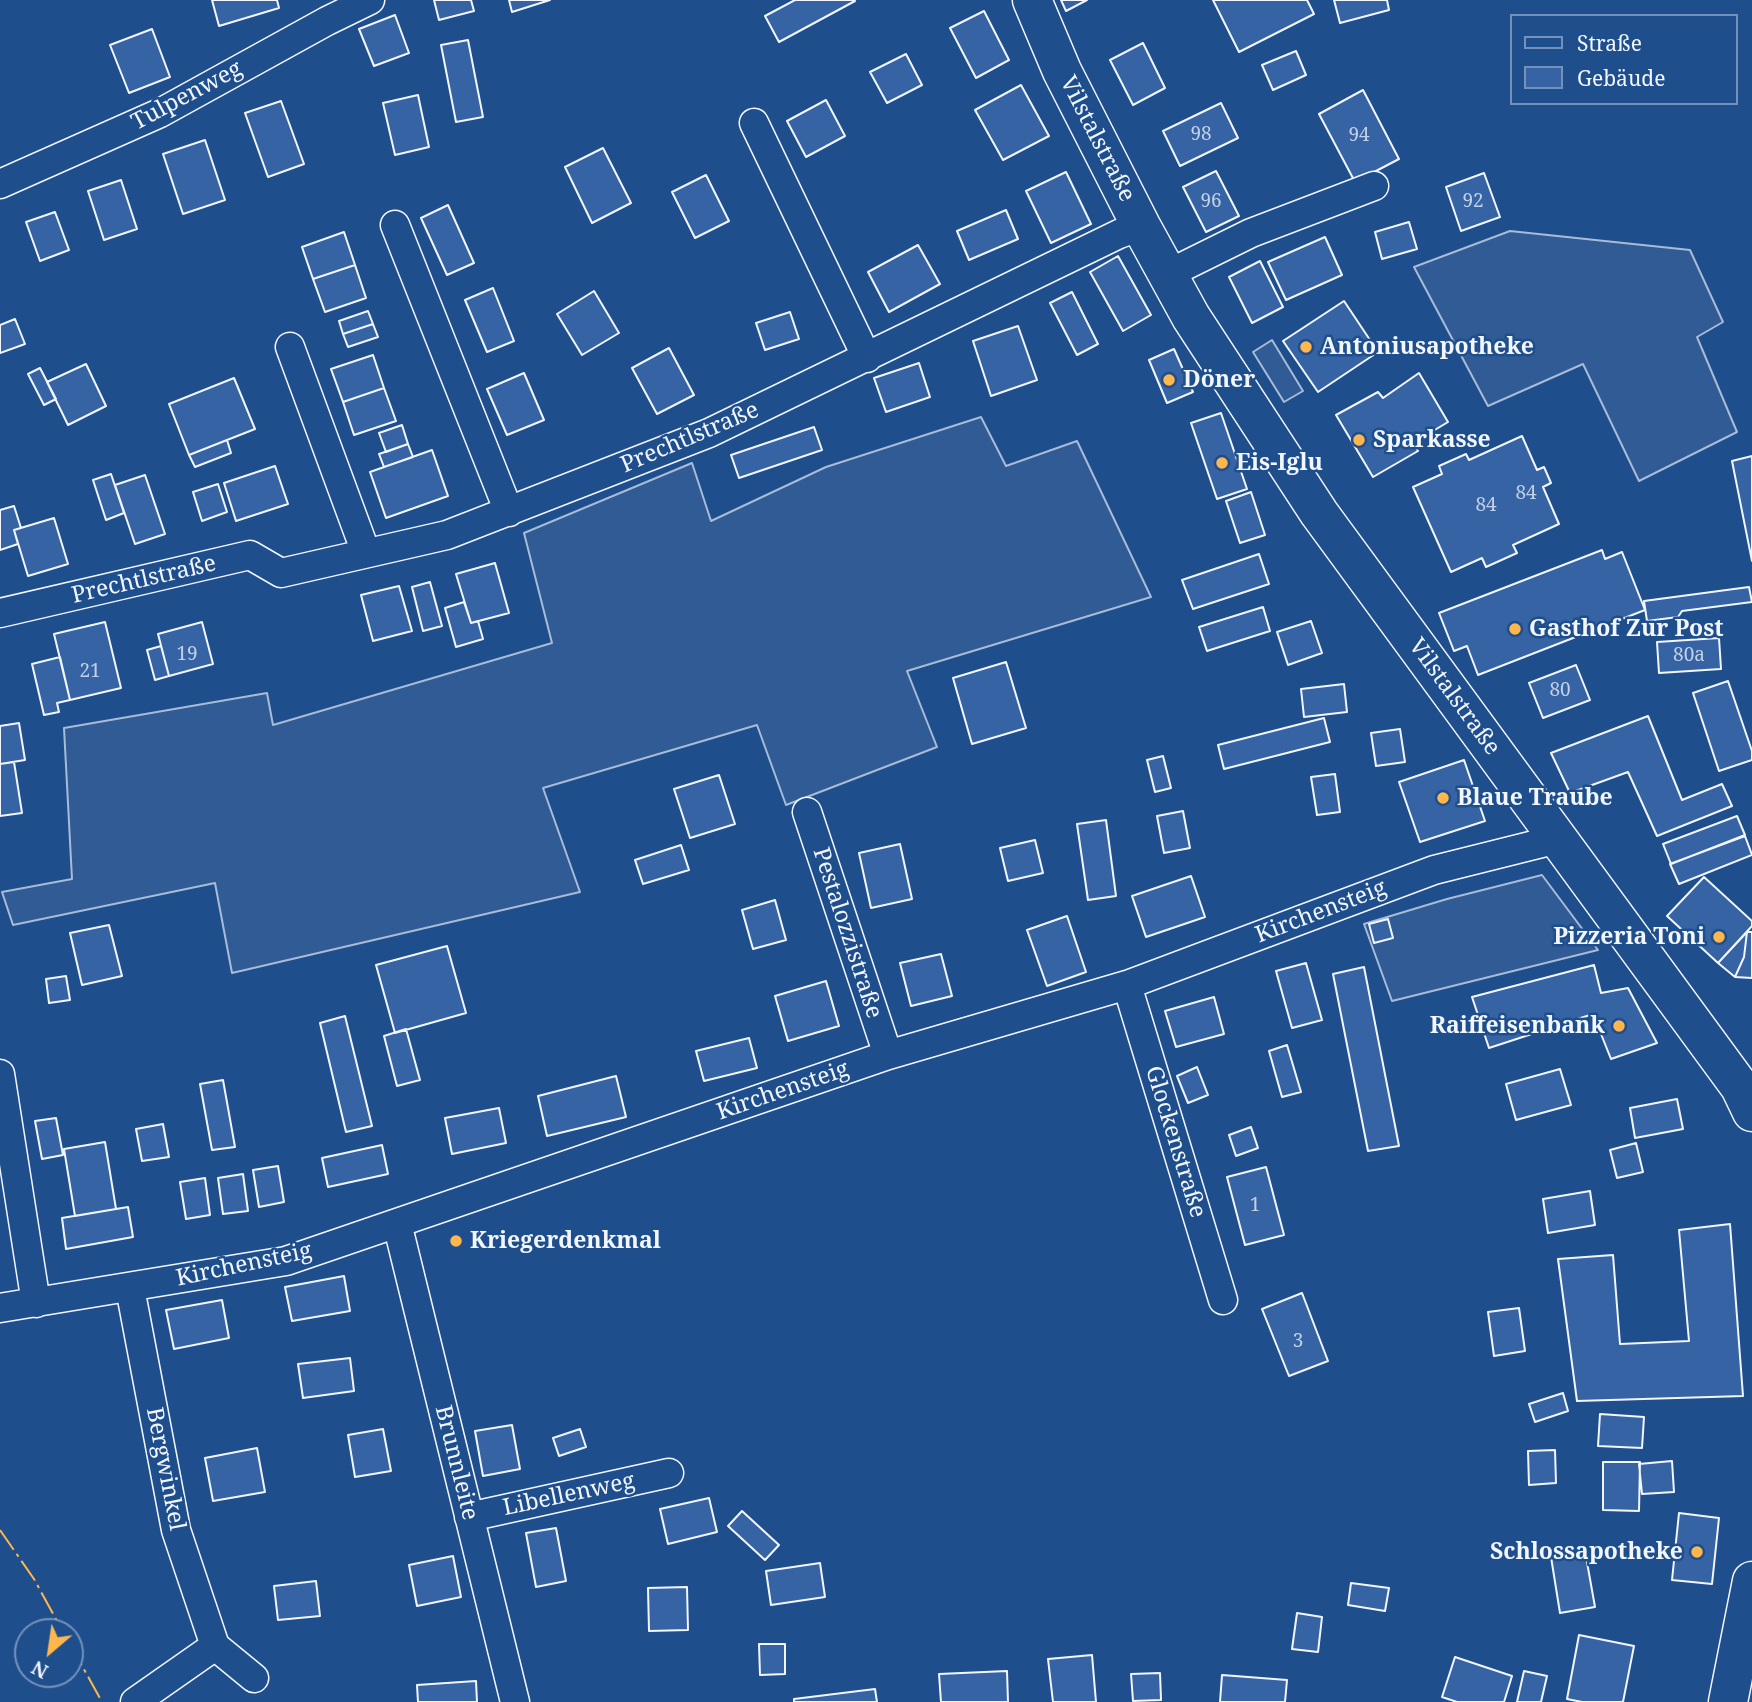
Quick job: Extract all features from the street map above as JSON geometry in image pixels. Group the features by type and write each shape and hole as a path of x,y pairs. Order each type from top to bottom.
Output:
{"main road":[{"name":"Vilstalstraße","path":"1032,0 1062,71 1191,317 1320,513 1740,1087 1752,1112"},
{"path":"1728,1702 1752,1581"}],"street":[{"name":"Tulpenweg","path":"0,184 160,113 370,0"},
{"path":"754,123 867,358"},
{"path":"1168,274 1251,233 1374,186"},
{"path":"395,225 509,512"},
{"name":"Prechtlstraße","path":"0,613 250,555 281,573 447,535 709,433 1119,234 1141,226"},
{"path":"290,347 366,553"},
{"name":"Pestalozzistraße","path":"807,812 887,1055"},
{"name":"Kirchensteig","path":"0,1308 286,1261 887,1055 1127,985 1434,870 1558,839"},
{"name":"Glockenstraße","path":"1127,985 1223,1300"},
{"path":"0,1074 36,1303"},
{"name":"Brunnleite","path":"397,1223 515,1702"},
{"name":"Bergwinkel","path":"130,1288 176,1530 215,1646"},
{"name":"Libellenweg","path":"468,1517 669,1473"},
{"path":"135,1702 215,1646 254,1678"}],"shaded area":[{"path":"1510,231 1690,250 1723,322 1697,337 1737,432 1639,481 1583,364 1488,406 1414,267"},
{"path":"1272,340 1303,391 1284,402 1253,352"},
{"path":"981,417 1006,466 1077,441 1151,597 907,671 937,747 786,805 757,725 543,788 580,892 232,973 215,883 13,925 2,892 72,879 64,728 267,693 273,725 552,643 524,533 692,463 711,521 826,467"},
{"path":"1542,875 1598,950 1392,1001 1364,924"}],"building":[{"path":"212,0 277,0 279,8 219,26"},
{"path":"434,0 471,0 474,11 439,20"},
{"path":"509,0 550,0 512,12"},
{"path":"795,0 855,1 779,42 765,16"},
{"path":"1061,0 1087,0 1066,11"},
{"path":"1213,0 1307,0 1314,14 1239,52"},
{"path":"1334,0 1387,0 1389,10 1340,23"},
{"path":"984,11 1009,60 976,78 950,28"},
{"path":"395,15 409,53 374,66 359,29"},
{"path":"152,29 170,77 129,93 110,45"},
{"path":"468,40 483,117 456,122 441,45"},
{"path":"1143,43 1165,88 1133,105 1110,60"},
{"path":"1296,51 1306,75 1273,90 1262,65"},
{"path":"906,54 922,85 887,103 870,72"},
{"path":"1021,85 1049,136 1003,160 975,110"},
{"path":"1363,90 1399,159 1355,182 1319,114"},
{"path":"418,95 429,147 395,155 383,103"},
{"path":"826,100 845,136 806,157 787,121"},
{"path":"281,101 304,164 268,177 245,113"},
{"path":"1221,103 1238,138 1180,166 1163,131"},
{"path":"205,140 225,200 183,214 163,154"},
{"path":"603,148 631,203 592,223 565,167"},
{"path":"1216,171 1239,216 1206,232 1183,187"},
{"path":"1066,172 1091,224 1051,243 1026,191"},
{"path":"1484,173 1500,217 1461,231 1446,187"},
{"path":"706,175 729,221 695,238 672,192"},
{"path":"121,180 137,229 104,240 88,191"},
{"path":"448,205 474,263 447,275 421,218"},
{"path":"1006,210 1018,239 969,260 957,231"},
{"path":"55,212 69,250 40,261 26,222"},
{"path":"1409,222 1417,249 1382,259 1375,232"},
{"path":"344,232 355,265 313,279 302,247"},
{"path":"1325,237 1342,275 1286,300 1268,262"},
{"path":"918,245 940,284 889,312 868,272"},
{"path":"1118,256 1151,315 1123,331 1090,272"},
{"path":"1260,261 1283,307 1252,323 1229,277"},
{"path":"355,265 366,298 325,312 313,279"},
{"path":"493,288 514,341 487,352 465,300"},
{"path":"594,291 619,333 582,355 557,314"},
{"path":"1072,292 1098,344 1077,355 1050,303"},
{"path":"1344,301 1378,352 1318,392 1283,341"},
{"path":"368,311 373,324 343,334 339,321"},
{"path":"790,312 799,339 765,350 756,323"},
{"path":"15,319 25,344 0,353 0,325"},
{"path":"373,324 378,337 348,347 343,334"},
{"path":"1018,326 1037,380 991,396 973,341"},
{"path":"669,348 694,395 657,414 632,368"},
{"path":"1174,349 1193,392 1167,403 1149,360"},
{"path":"373,355 384,388 343,402 331,369"},
{"path":"919,363 930,397 886,412 874,378"},
{"path":"86,364 106,406 68,425 47,382"},
{"path":"40,368 56,399 44,405 28,374"},
{"path":"524,373 544,420 507,435 487,389"},
{"path":"1419,373 1448,422 1413,443 1418,451 1373,477 1336,415 1378,392 1383,398"},
{"path":"234,378 255,429 189,455 169,404"},
{"path":"384,388 396,421 354,435 343,402"},
{"path":"1221,413 1247,489 1217,499 1191,423"},
{"path":"402,425 408,444 386,452 379,433"},
{"path":"814,427 822,450 739,478 731,455"},
{"path":"1522,436 1537,470 1544,467 1551,483 1543,487 1559,524 1513,545 1517,553 1486,567 1482,558 1451,572 1413,487 1442,474 1439,466 1466,454 1469,460"},
{"path":"227,440 231,453 195,467 189,455"},
{"path":"408,444 413,457 384,467 379,454"},
{"path":"432,450 448,496 386,518 370,472"},
{"path":"1752,456 1752,561 1732,461"},
{"path":"275,466 288,504 236,521 224,483"},
{"path":"111,474 124,513 106,520 93,480"},
{"path":"145,475 165,534 135,544 115,485"},
{"path":"218,484 227,512 202,521 193,492"},
{"path":"1251,492 1265,535 1240,543 1226,501"},
{"path":"14,506 21,528 14,530 18,544 0,550 0,510"},
{"path":"54,518 68,564 28,576 14,530"},
{"path":"1602,550 1605,559 1622,552 1645,610 1478,675 1467,646 1454,651 1439,613"},
{"path":"1259,554 1269,584 1193,609 1182,580"},
{"path":"495,563 509,613 471,623 456,574"},
{"path":"430,582 442,626 423,631 412,587"},
{"path":"399,586 412,631 373,641 361,595"},
{"path":"1749,587 1752,602 1682,611 1678,617 1647,621 1644,601"},
{"path":"464,602 471,623 478,621 483,639 456,647 445,608"},
{"path":"1263,607 1270,631 1207,651 1199,627"},
{"path":"1311,621 1322,653 1288,665 1277,632"},
{"path":"105,622 121,688 70,700 54,634"},
{"path":"202,622 213,664 169,676 158,634"},
{"path":"1719,638 1721,669 1659,673 1657,642"},
{"path":"161,646 169,676 155,680 147,650"},
{"path":"60,657 70,700 57,703 59,712 44,715 32,664"},
{"path":"1006,662 1026,728 972,744 953,678"},
{"path":"1576,665 1590,700 1543,718 1529,683"},
{"path":"1728,681 1752,751 1752,760 1719,771 1693,693"},
{"path":"1344,684 1347,712 1304,717 1301,689"},
{"path":"1648,716 1682,800 1722,784 1732,806 1657,836 1628,772 1570,793 1551,753"},
{"path":"1324,718 1330,742 1224,769 1218,745"},
{"path":"19,723 25,760 0,764 0,726"},
{"path":"1400,729 1405,762 1376,766 1371,733"},
{"path":"1163,756 1171,788 1155,792 1147,760"},
{"path":"1464,760 1485,821 1420,842 1399,782"},
{"path":"14,762 22,813 0,816 0,764"},
{"path":"1335,774 1340,812 1317,815 1311,777"},
{"path":"719,775 735,824 690,838 674,789"},
{"path":"1183,811 1190,848 1164,853 1157,816"},
{"path":"1737,816 1745,835 1671,864 1663,844"},
{"path":"1106,820 1116,896 1088,900 1077,824"},
{"path":"1745,836 1752,855 1679,884 1670,864"},
{"path":"1035,840 1043,873 1008,881 1000,848"},
{"path":"900,844 912,899 871,908 859,853"},
{"path":"681,845 689,870 643,884 635,860"},
{"path":"1191,876 1205,917 1146,937 1132,896"},
{"path":"1704,877 1752,921 1752,926 1718,963 1667,916"},
{"path":"775,900 786,940 753,949 742,910"},
{"path":"1067,916 1086,972 1047,986 1027,930"},
{"path":"1388,919 1393,938 1374,943 1369,924"},
{"path":"109,925 122,976 82,985 70,933"},
{"path":"1747,932 1752,932 1752,978 1735,977 1744,957"},
{"path":"1747,932 1744,957 1735,977 1718,963"},
{"path":"447,946 466,1013 395,1033 376,965"},
{"path":"941,954 952,996 911,1006 900,963"},
{"path":"1306,963 1322,1020 1292,1028 1276,971"},
{"path":"1594,965 1601,993 1628,988 1657,1043 1611,1059 1593,1014 1489,1048 1472,997"},
{"path":"1364,967 1399,1146 1368,1151 1333,974"},
{"path":"66,976 70,1000 49,1003 46,979"},
{"path":"826,981 839,1026 788,1041 775,996"},
{"path":"1214,997 1224,1034 1176,1047 1165,1011"},
{"path":"345,1016 372,1126 346,1132 320,1023"},
{"path":"406,1029 420,1080 397,1086 384,1036"},
{"path":"749,1038 757,1068 704,1081 696,1051"},
{"path":"1287,1045 1301,1092 1282,1097 1269,1051"},
{"path":"1197,1067 1208,1095 1188,1103 1177,1076"},
{"path":"1560,1069 1571,1105 1516,1120 1506,1084"},
{"path":"616,1076 626,1117 547,1136 538,1096"},
{"path":"223,1080 235,1147 212,1150 200,1084"},
{"path":"1677,1099 1683,1129 1635,1138 1630,1108"},
{"path":"499,1108 506,1143 452,1154 445,1118"},
{"path":"56,1118 63,1155 42,1159 35,1121"},
{"path":"163,1124 169,1157 142,1161 136,1129"},
{"path":"1251,1127 1258,1148 1236,1156 1229,1135"},
{"path":"105,1142 116,1209 75,1216 64,1149"},
{"path":"1636,1143 1643,1172 1617,1178 1610,1150"},
{"path":"382,1145 388,1174 328,1187 322,1158"},
{"path":"278,1166 284,1202 259,1207 253,1170"},
{"path":"1266,1167 1284,1235 1245,1245 1227,1177"},
{"path":"243,1174 248,1211 223,1214 218,1178"},
{"path":"205,1178 210,1215 186,1219 180,1182"},
{"path":"1590,1191 1595,1225 1548,1233 1543,1199"},
{"path":"128,1207 133,1237 66,1249 62,1218"},
{"path":"1730,1224 1743,1396 1577,1401 1558,1259 1613,1255 1620,1344 1689,1341 1679,1230"},
{"path":"344,1276 350,1311 292,1321 285,1287"},
{"path":"1302,1293 1328,1361 1289,1376 1262,1309"},
{"path":"222,1300 229,1338 174,1349 166,1310"},
{"path":"1519,1308 1525,1351 1494,1356 1488,1312"},
{"path":"350,1358 354,1391 303,1398 298,1364"},
{"path":"1563,1393 1568,1411 1535,1422 1529,1404"},
{"path":"1600,1414 1644,1417 1642,1448 1598,1446"},
{"path":"512,1425 520,1469 483,1476 475,1431"},
{"path":"383,1429 391,1471 355,1477 348,1435"},
{"path":"580,1429 586,1447 559,1456 553,1438"},
{"path":"257,1448 265,1492 213,1501 205,1458"},
{"path":"1555,1450 1556,1483 1529,1485 1528,1451"},
{"path":"1672,1461 1674,1492 1642,1494 1639,1464"},
{"path":"1603,1462 1640,1462 1639,1511 1603,1510"},
{"path":"709,1498 717,1532 668,1544 660,1509"},
{"path":"742,1511 779,1545 765,1560 728,1526"},
{"path":"1679,1513 1719,1518 1712,1584 1672,1580"},
{"path":"556,1528 566,1581 536,1587 526,1533"},
{"path":"1585,1551 1595,1607 1560,1613 1551,1557"},
{"path":"453,1556 461,1597 417,1606 409,1565"},
{"path":"820,1563 825,1597 771,1605 766,1571"},
{"path":"316,1581 320,1616 278,1620 274,1586"},
{"path":"1351,1583 1389,1588 1385,1611 1348,1605"},
{"path":"687,1587 688,1630 649,1631 648,1588"},
{"path":"1297,1613 1322,1617 1318,1652 1292,1649"},
{"path":"1579,1635 1634,1646 1623,1702 1582,1702 1567,1699"},
{"path":"759,1644 785,1644 785,1674 760,1675"},
{"path":"1092,1655 1096,1702 1053,1702 1048,1659"},
{"path":"1455,1657 1512,1676 1504,1702 1457,1702 1442,1697"},
{"path":"1007,1671 1008,1702 941,1702 939,1674"},
{"path":"1524,1671 1547,1676 1541,1702 1517,1702"},
{"path":"1160,1673 1161,1700 1133,1701 1131,1674"},
{"path":"1222,1675 1287,1680 1285,1702 1220,1702"},
{"path":"476,1681 477,1702 418,1702 417,1685"},
{"path":"875,1689 877,1702 794,1702 794,1699"}],"power":[{"path":"0,1530 34,1579 55,1618"},
{"path":"84,1669 102,1702"}],"place":[{"name":"Antoniusapotheke","path":"1306,347"},
{"name":"Döner","path":"1169,380"},
{"name":"Sparkasse","path":"1359,440"},
{"name":"Eis-Iglu","path":"1222,463"},
{"name":"Gasthof Zur Post","path":"1515,629"},
{"name":"Blaue Traube","path":"1443,798"},
{"name":"Pizzeria Toni","path":"1719,937"},
{"name":"Raiffeisenbank","path":"1619,1026"},
{"name":"Kriegerdenkmal","path":"456,1241"},
{"name":"Schlossapotheke","path":"1697,1552"}]}
